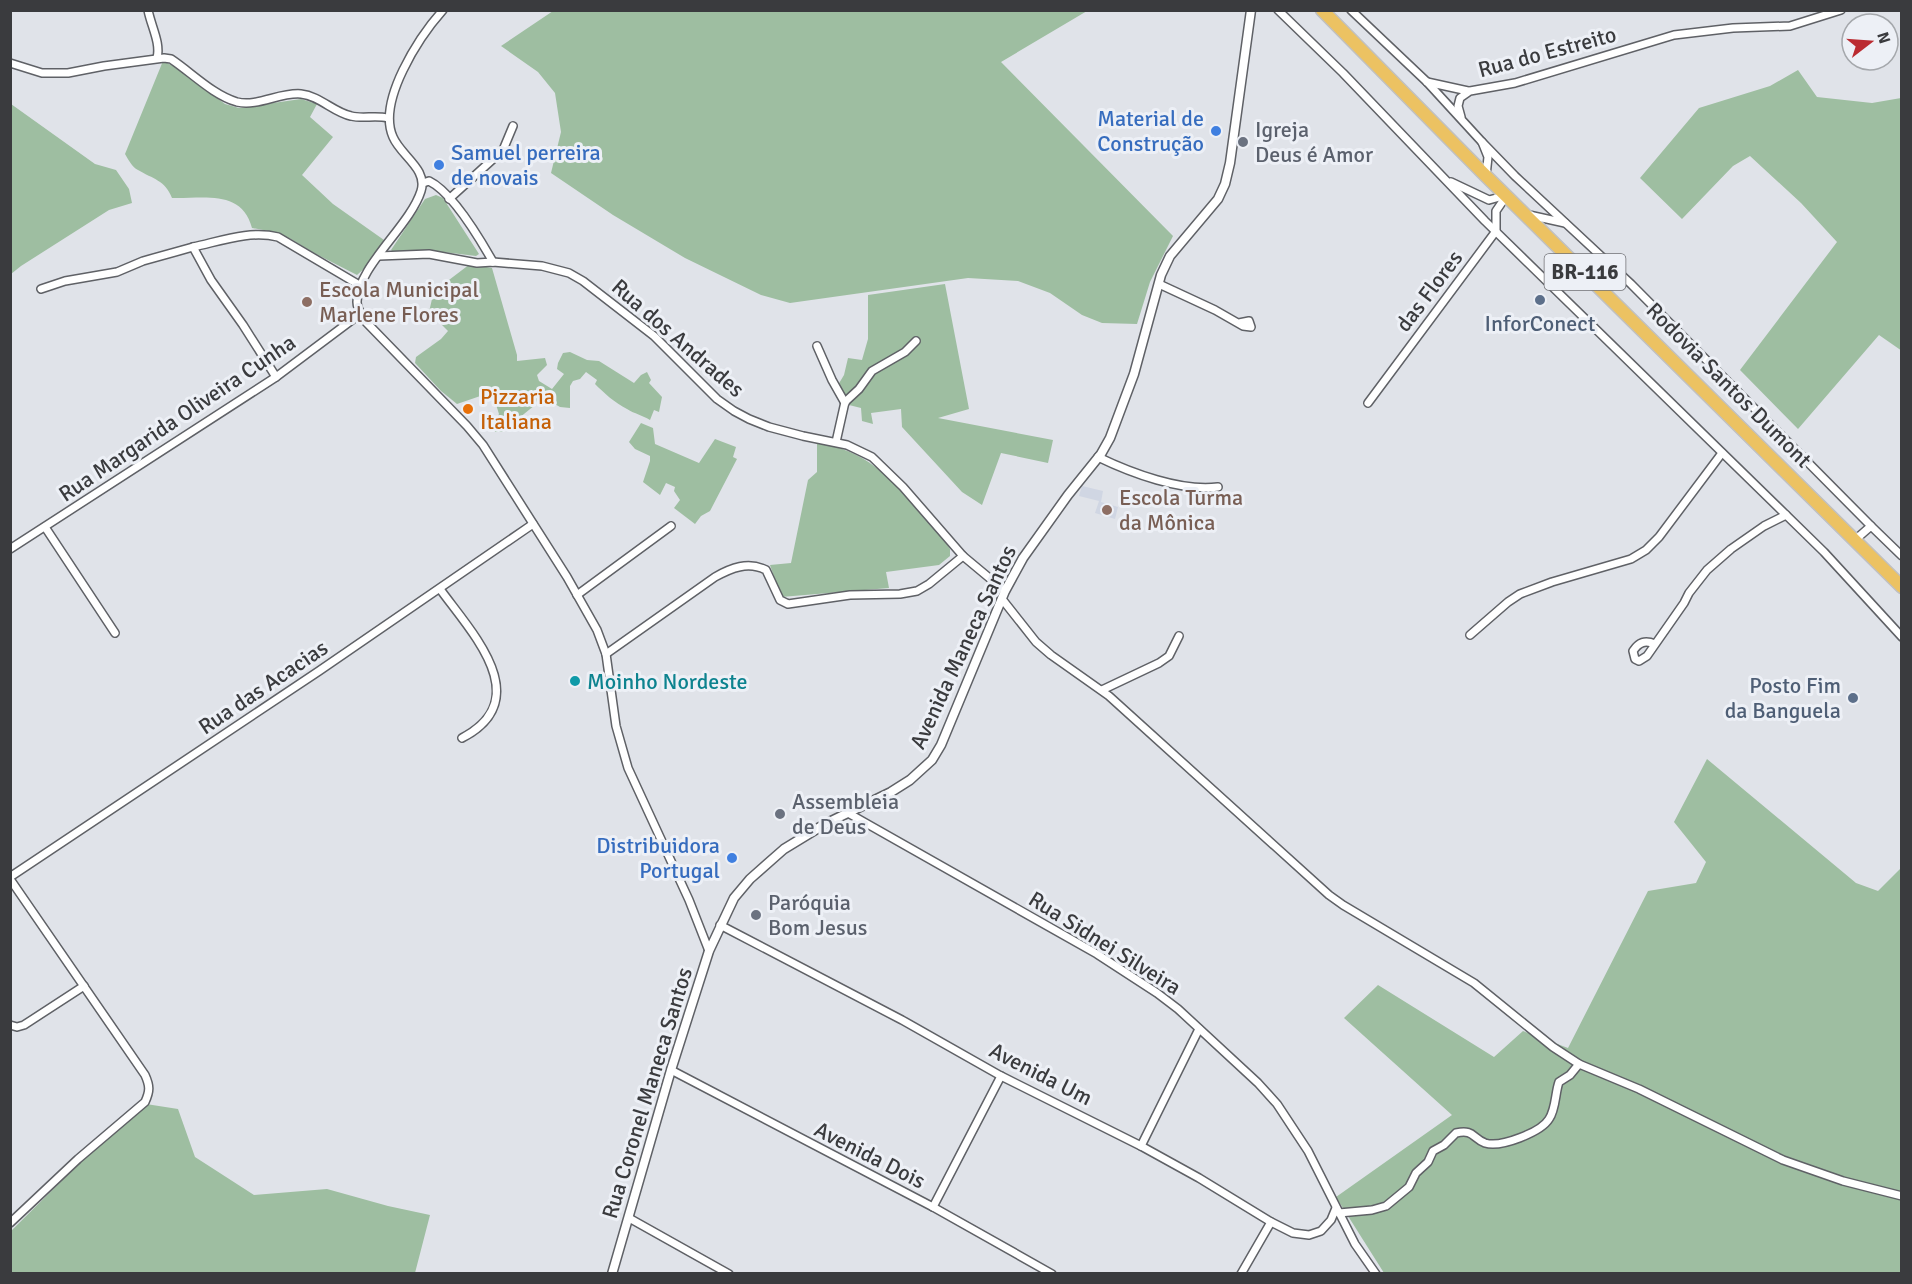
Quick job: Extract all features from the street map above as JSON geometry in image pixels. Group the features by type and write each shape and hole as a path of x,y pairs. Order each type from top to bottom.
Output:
{"highway":[{"name":"Rodovia Santos Dumont","path":"1322,10 1486,176 1902,587"}],"street":[{"path":"148,10 150,25 159,49 157,58"},
{"path":"443,10 430,26 402,73 392,98 388,118 393,139 421,173 423,183 415,205 361,286 357,300 359,312 478,439 597,630 606,654 616,726 625,758 643,803 689,900 709,951"},
{"name":"Avenida Maneca Santos","path":"720,925 734,898 766,864 803,837 891,792 921,772 932,760 945,736 1003,595 1034,541 1110,438 1125,402 1159,284 1170,256 1218,199 1225,184 1230,163 1251,10"},
{"path":"1278,10 1496,231 1824,552 1902,637"},
{"path":"1351,10 1427,82 1515,176 1631,284 1902,556"},
{"name":"Rua do Estreito","path":"1461,117 1458,106 1460,98 1470,91 1515,83 1674,35 1733,28 1790,26 1841,10"},
{"path":"10,63 42,73 68,74 157,58 171,59 221,95 238,102 248,103 298,94 310,96 352,117 388,118"},
{"path":"1427,82 1470,91"},
{"path":"449,199 503,150 513,126"},
{"path":"1482,142 1488,157 1486,176"},
{"path":"1445,179 1489,200 1507,195"},
{"path":"423,183 429,181 435,184 449,199 464,217 493,262"},
{"name":"das Flores","path":"1368,403 1496,231 1496,211 1507,195"},
{"path":"1527,215 1566,223"},
{"path":"41,289 65,281 117,272 142,261 252,234 278,237 361,286"},
{"path":"193,247 211,280 276,377"},
{"name":"Rua dos Andrades","path":"380,256 429,254 477,263 542,266 569,273 583,281 654,336 717,399 734,411 770,427 861,450 882,465 963,556 1003,595 1036,642 1102,690 1329,895 1474,983 1553,1047 1579,1064 1639,1089 1783,1160 1833,1178 1902,1196"},
{"path":"1159,284 1239,323"},
{"name":"Rua Margarida Oliveira Cunha","path":"10,549 276,377 352,320 359,312"},
{"path":"836,442 845,403 872,371 905,352 916,341"},
{"path":"817,346 845,403"},
{"path":"1470,635 1520,594 1552,582 1631,559 1646,550 1659,537 1722,453"},
{"path":"1098,457 1135,473 1190,487 1204,489 1218,487"},
{"path":"1655,644 1689,593 1716,561 1764,525 1786,515"},
{"name":"Rua das Acacias","path":"10,878 533,524"},
{"path":"1855,540 1871,525"},
{"path":"45,526 115,633"},
{"path":"577,595 671,526"},
{"path":"606,654 715,578 735,567 752,566 766,570 777,596 782,602 788,604 850,595 900,594 917,591 963,556"},
{"path":"440,589 486,653 497,687 490,713 483,724 462,738"},
{"path":"1102,690 1169,656 1179,636"},
{"name":"Rua Sidnei Silveira","path":"848,813 1097,954 1157,993 1199,1029 1258,1083 1277,1104 1308,1151 1356,1244 1376,1274"},
{"path":"10,878 150,1085 145,1101 78,1159 10,1223"},
{"name":"Rua Coronel Maneca Santos","path":"612,1274 671,1070 709,951 720,925"},
{"name":"Avenida Um","path":"720,925 902,1020 1001,1076 1141,1146 1293,1233 1309,1235 1316,1233 1326,1227 1338,1210"},
{"path":"10,1025 17,1027 24,1025 84,986"},
{"path":"1141,1146 1199,1029"},
{"path":"1338,1210 1372,1210 1386,1206 1409,1187 1420,1168 1431,1158 1433,1151 1446,1144 1456,1133 1469,1132 1486,1143 1500,1144 1534,1131 1550,1118 1559,1082 1570,1075 1579,1064"},
{"name":"Avenida Dois","path":"671,1070 933,1207 1052,1274"},
{"path":"933,1207 1001,1076"},
{"path":"629,1218 729,1274"},
{"path":"1241,1274 1271,1222"}],"shaded area":[{"path":"1082,486 1103,491 1101,502 1118,507 1115,519 1095,513 1099,501 1079,496"}],"green space":[{"path":"553,11 1087,11 1001,62 1173,236 1150,282 1137,324 1102,323 1082,315 1050,293 1018,281 968,278 790,303 761,295 685,258 613,215 551,173 561,132 555,93 538,72 501,46"},
{"path":"163,61 179,69 225,104 239,108 301,99 317,104 310,117 333,137 302,175 333,204 384,240 366,267 357,275 291,239 274,232 252,228 240,207 230,202 208,198 172,198 166,187 130,163 125,154"},
{"path":"1798,70 1817,97 1872,103 1901,98 1902,351 1879,335 1798,429 1740,370 1837,242 1801,203 1750,156 1733,166 1682,219 1640,178 1699,108 1770,86"},
{"path":"11,104 95,164 116,170 129,189 132,203 109,210 11,274"},
{"path":"436,195 443,198 479,254 476,256 443,252 393,252 391,250 425,199"},
{"path":"470,264 492,268 517,361 545,358 547,365 537,375 539,381 552,389 564,374 557,369 558,363 563,353 570,352 587,360 599,361 634,383 647,372 651,380 649,383 662,397 659,412 654,410 650,420 630,411 606,394 595,384 597,380 586,372 570,386 570,408 560,407 544,398 537,400 535,405 502,432 495,432 493,425 499,414 492,392 457,404 441,391 415,363 416,357 448,331 429,312 432,299 445,290 445,283"},
{"path":"945,284 969,409 938,418 1053,440 1048,463 1001,453 982,505 962,492 902,427 901,409 871,413 873,424 862,421 861,408 845,404 838,385 844,375 848,358 862,360 868,339 868,295"},
{"path":"641,423 653,428 655,444 699,463 715,439 736,447 733,457 737,459 710,511 701,516 695,524 674,508 680,500 674,491 675,487 666,483 660,495 643,482 650,456 635,449 629,442"},
{"path":"817,443 857,455 889,478 944,540 950,549 950,556 939,565 886,572 889,588 781,597 770,565 791,563 808,480 817,472"},
{"path":"1707,759 1856,883 1878,891 1901,868 1901,1273 1384,1273 1336,1197 1452,1115 1344,1018 1378,985 1494,1057 1523,1031 1568,1048 1648,891 1696,883 1706,862 1674,822"},
{"path":"146,1104 178,1109 195,1157 254,1195 327,1189 430,1215 415,1273 11,1274 11,1231 107,1136"}],"place":[{"name":"Material de Construção","path":"1216,131"},
{"name":"Igreja Deus é Amor","path":"1243,142"},
{"name":"Samuel perreira de novais","path":"439,165"},
{"name":"InforConect","path":"1540,300"},
{"name":"Escola Municipal Marlene Flores","path":"307,302"},
{"name":"Pizzaria Italiana","path":"468,409"},
{"name":"Escola Turma da Mônica","path":"1107,510"},
{"name":"Moinho Nordeste","path":"575,681"},
{"name":"Posto Fim da Banguela","path":"1853,698"},
{"name":"Assembleia de Deus","path":"780,814"},
{"name":"Distribuidora Portugal","path":"732,858"},
{"name":"Paróquia Bom Jesus","path":"756,915"}]}
